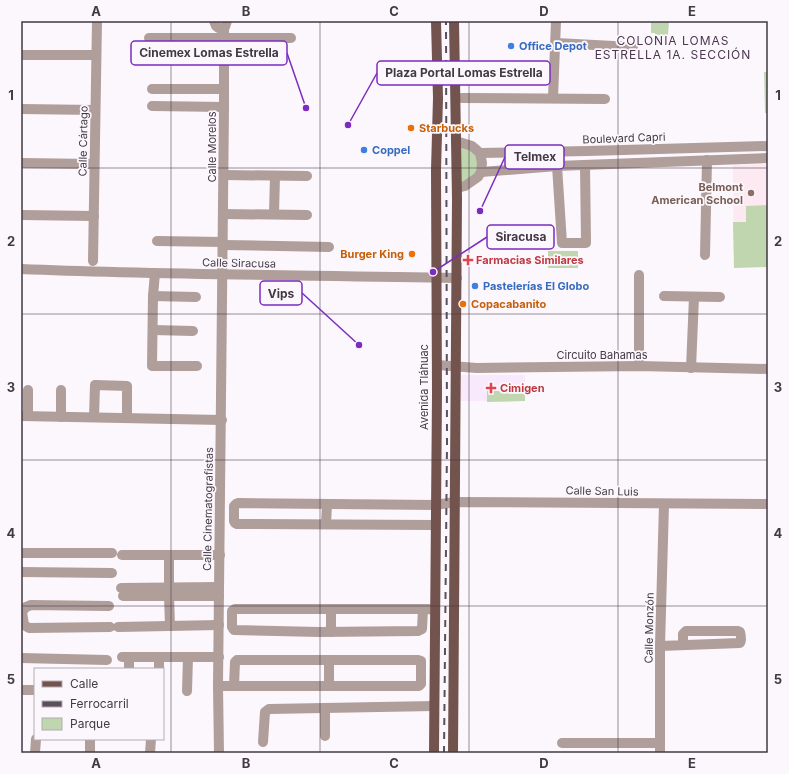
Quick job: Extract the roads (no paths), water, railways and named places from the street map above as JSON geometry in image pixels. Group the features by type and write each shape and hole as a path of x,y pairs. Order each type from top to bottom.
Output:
{"main road":[{"name":"Avenida Tláhuac","path":"434,753 438,98 436,21"},
{"path":"453,753 457,278 454,21"}],"street":[{"name":"Calle Cártago","path":"92,261 97,21"},
{"path":"214,21 217,28 291,38"},
{"path":"553,98 556,21"},
{"path":"149,38 225,29"},
{"name":"Calle Morelos","path":"223,270 225,29"},
{"path":"556,43 633,47"},
{"path":"150,56 224,54"},
{"path":"21,55 96,55"},
{"path":"152,89 224,89"},
{"path":"462,98 605,99"},
{"path":"152,106 224,107"},
{"path":"21,109 95,110"},
{"path":"456,141 472,146 480,153 482,163 482,172 478,177 457,188"},
{"name":"Boulevard Capri","path":"480,153 588,152 768,146"},
{"path":"482,172 558,166 768,158"},
{"path":"705,255 707,160"},
{"path":"21,163 94,164"},
{"path":"558,166 562,243 586,243 585,166"},
{"path":"224,175 307,176"},
{"path":"274,214 275,176"},
{"path":"224,214 306,215"},
{"path":"21,216 94,216"},
{"path":"157,241 329,246"},
{"name":"Calle Siracusa","path":"21,269 154,273 223,270 457,278"},
{"name":"Calle Cinematografistas","path":"219,753 218,686 223,270"},
{"path":"154,273 152,366 197,366"},
{"path":"639,275 639,366"},
{"path":"153,296 196,297"},
{"path":"664,296 720,297"},
{"path":"691,368 694,296"},
{"path":"153,330 193,331"},
{"name":"Circuito Bahamas","path":"437,365 477,368 639,366 768,370"},
{"path":"94,417 95,385 127,386 127,418"},
{"path":"28,390 24,416 222,420"},
{"path":"61,390 61,417"},
{"name":"Calle San Luis","path":"326,524 237,524 234,523 234,506 238,503 435,505 455,502 768,504"},
{"path":"327,504 326,524 435,525"},
{"name":"Calle Monzón","path":"660,748 660,646 664,504"},
{"path":"21,553 220,555"},
{"path":"169,555 170,626"},
{"path":"21,572 112,573"},
{"path":"122,592 219,592"},
{"path":"109,606 30,605 26,606 21,615 24,625 29,628 219,626"},
{"path":"423,609 423,626 422,629 418,631 331,632 234,630 232,627 232,611 235,609 423,609 435,610"},
{"path":"331,609 331,632"},
{"path":"660,646 740,644 741,635 738,631 686,630 683,634 683,645"},
{"path":"129,668 126,657 219,657"},
{"path":"159,657 159,668"},
{"path":"187,691 188,657"},
{"path":"21,658 107,660"},
{"path":"218,686 234,686 419,686 421,684 421,661 237,660 235,662 234,686"},
{"path":"329,660 329,686"},
{"path":"21,690 34,690"},
{"path":"263,742 265,712 268,709 434,706"},
{"path":"325,708 325,736"},
{"path":"35,753 36,740"},
{"path":"90,740 90,753"},
{"path":"150,753 151,740"},
{"path":"562,743 660,748"}],"railway":[{"path":"444,753 447,444 446,21"}],"place":[{"name":"Office Depot","path":"511,46"},
{"name":"Cinemex Lomas Estrella","path":"306,108"},
{"name":"Plaza Portal Lomas Estrella","path":"348,125"},
{"name":"Starbucks","path":"411,128"},
{"name":"Coppel","path":"364,150"},
{"name":"Belmont American School","path":"751,193"},
{"name":"Telmex","path":"480,211"},
{"name":"Burger King","path":"412,254"},
{"name":"Farmacias Similares","path":"468,260"},
{"name":"Siracusa","path":"433,272"},
{"name":"Pastelerías El Globo","path":"475,286"},
{"name":"Copacabanito","path":"463,304"},
{"name":"Vips","path":"359,345"},
{"name":"Cimigen","path":"491,388"}],"district":[{"name":"COLONIA LOMAS ESTRELLA 1A. SECCIÓN","path":"673,47"}]}
